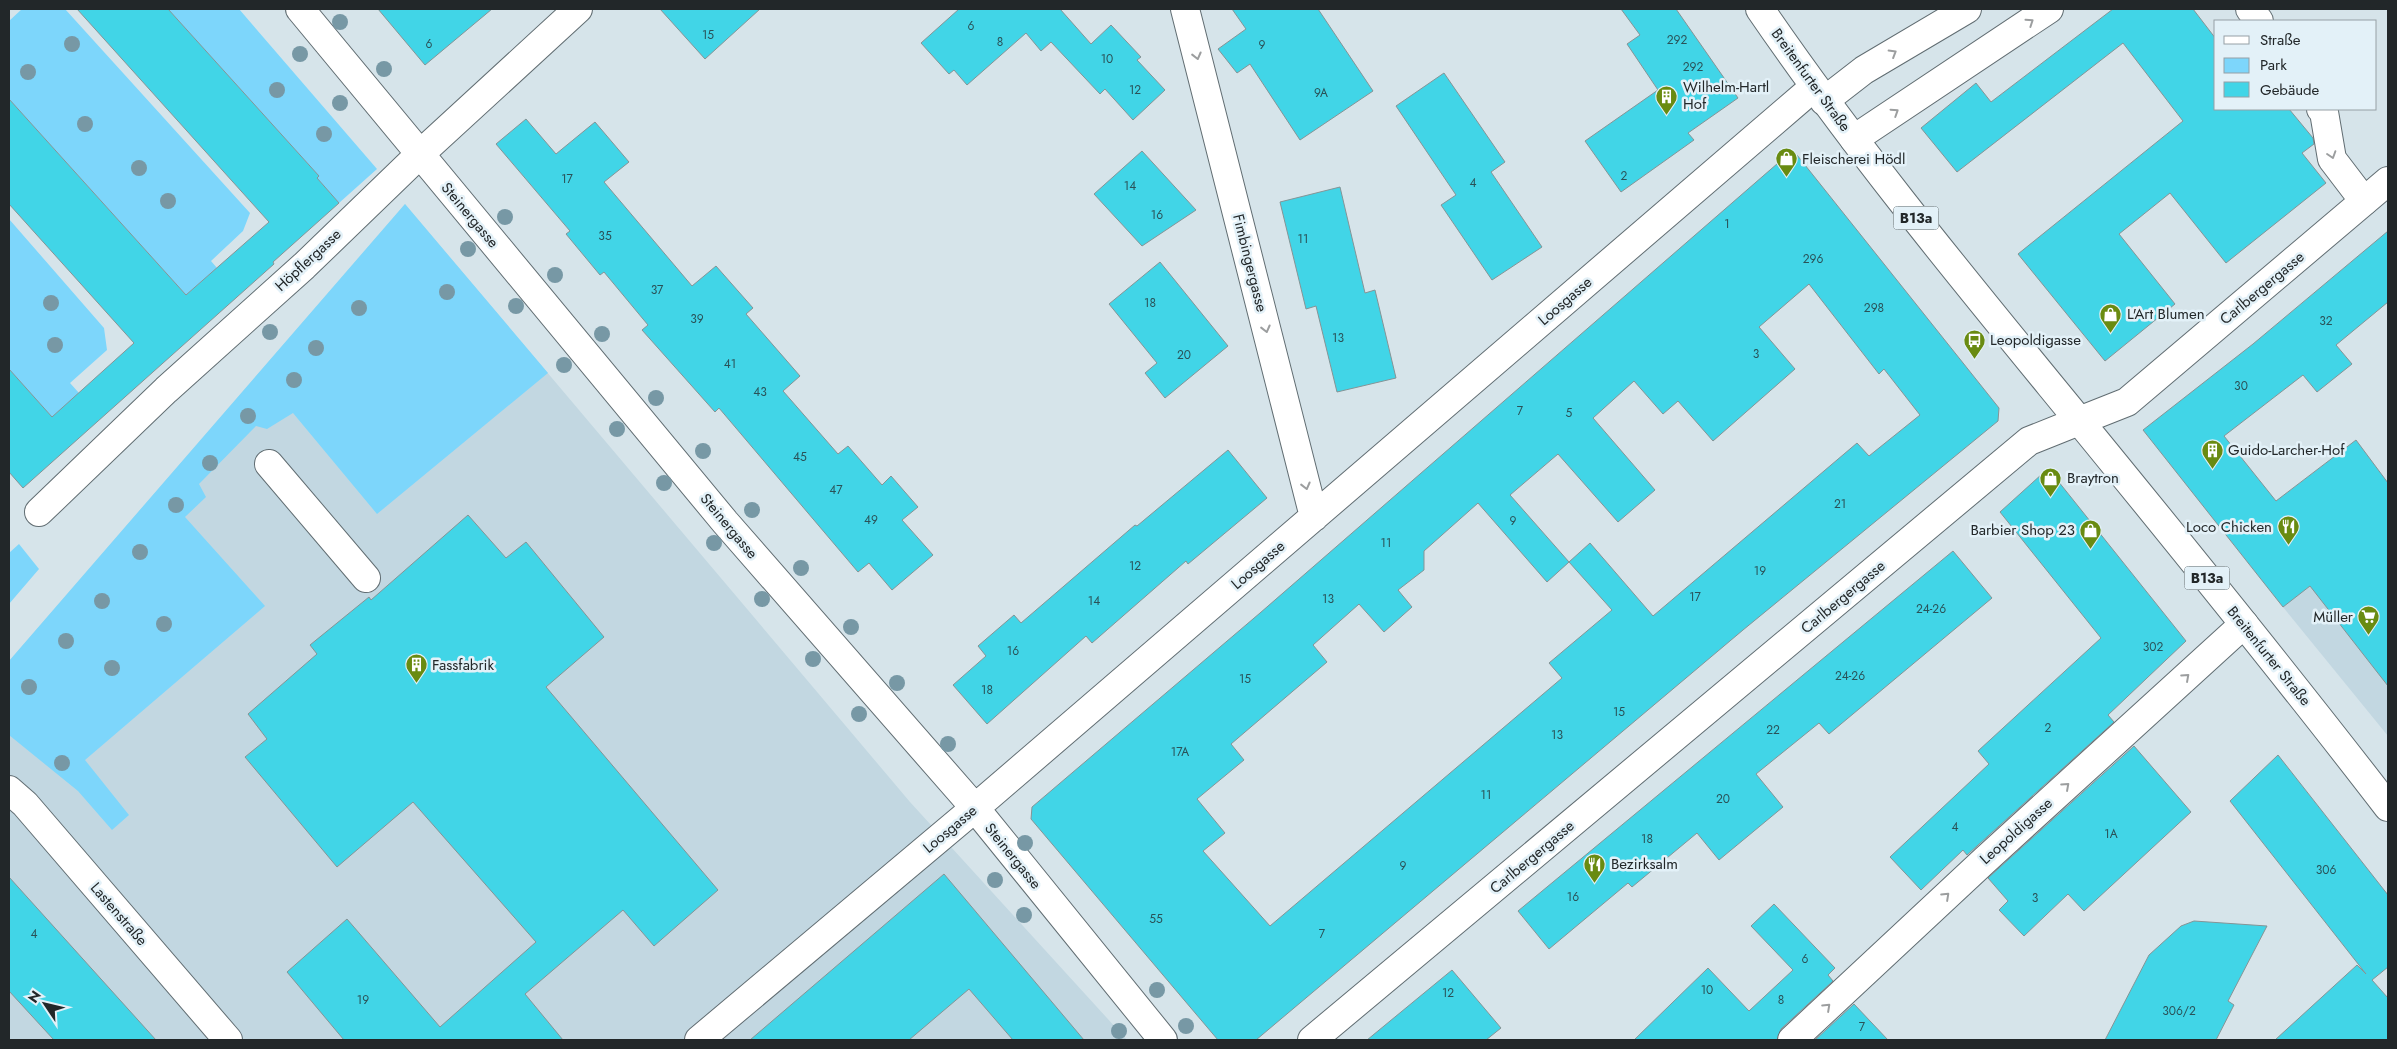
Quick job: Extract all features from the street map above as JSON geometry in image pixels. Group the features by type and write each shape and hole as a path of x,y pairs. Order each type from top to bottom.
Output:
{"street":[{"name":"Steinergasse","path":"300,9 419,155 725,522 975,808 1163,1040"},
{"name":"Höpflergasse","path":"39,512 166,390 304,266 419,155 578,9"},
{"name":"Fimbingergasse","path":"1185,9 1314,517"},
{"name":"Breitenfurter Straße","path":"1760,9 1819,94 1854,139 2000,324 2244,624 2388,807"},
{"name":"Loosgasse","path":"699,1040 975,808 1314,517 1819,94 1864,70 1967,9"},
{"path":"1854,139 2049,9"},
{"path":"2250,9 2258,20"},
{"path":"2322,110 2324,112 2332,159 2364,201"},
{"name":"Carlbergergasse","path":"1312,1040 2029,441 2127,402 2388,181"},
{"path":"269,464 366,578"},
{"name":"Leopoldigasse","path":"1792,1040 1984,860 2244,624"},
{"name":"Lastenstraße","path":"9,790 31,811 228,1040"}],"shaded area":[{"path":"405,204 910,802 1127,1040 9,1040 9,661"},
{"path":"2388,524 2388,736 2283,607"}],"green space":[{"path":"22,9 65,9 250,213 243,231 211,261 217,268 186,295 9,99 9,21"},
{"path":"168,9 239,9 377,169 339,203 317,178 319,176"},
{"path":"405,204 548,373 377,514 293,413 267,429 256,426 199,484 206,497 185,517 265,606 85,760 129,815 112,830 78,791 9,735 9,661"},
{"path":"9,219 104,328 107,350 70,383 79,393 52,417 9,369"},
{"path":"19,544 39,569 9,604 9,553"}],"building":[{"path":"77,9 168,9 319,176 317,178 339,203 273,262 274,264 23,488 9,472 9,369 52,417 134,343 9,204 9,99 186,295 269,222"},
{"path":"378,9 492,9 425,65"},
{"path":"660,9 760,9 705,59"},
{"path":"959,9 1060,9 1091,44 1111,25 1141,57 1137,60 1165,90 1133,120 1105,89 1100,94 1051,42 1041,51 1026,33 967,85 954,70 949,74 921,43"},
{"path":"1232,9 1318,9 1373,91 1300,140 1250,64 1237,73 1218,49 1246,29"},
{"name":"Wilhelm-Hartl Hof","path":"1621,9 1676,9 1738,98 1688,133 1694,140 1621,192 1585,141 1658,90 1627,44 1640,35"},
{"path":"2113,9 2193,9 2214,36 2214,110 2290,110 2313,138 2314,144 2302,153 2326,183 2226,263 2170,193 2119,234 2175,304 2105,361 2018,254 2183,121 2123,43 1957,172 1921,128 1976,83 1991,102"},
{"path":"1444,73 1505,162 1491,172 1542,247 1492,280 1441,205 1456,195 1396,106"},
{"path":"526,119 556,154 595,122 629,162 604,182 692,286 716,266 753,308 746,314 800,376 783,391 838,454 848,446 882,485 891,476 918,507 902,520 933,555 892,590 869,563 858,572 719,408 715,412 642,330 648,325 604,272 600,275 566,234 570,231 496,144"},
{"path":"1793,150 1999,408 1998,421 1743,630 1256,1040 1218,1040 1031,819 1032,807 1260,613","holes":["1809,284 1879,374 1884,369 1920,415 1869,456 1857,443 1653,616 1590,543 1569,562 1510,495 1558,454 1618,522 1655,490 1593,418 1634,381 1663,414 1678,401 1713,441 1795,369 1759,327","1478,503 1547,582 1569,562 1612,610 1549,663 1562,678 1270,926 1203,851 1225,833 1197,799 1244,760 1231,744 1327,662 1313,645 1359,604 1384,632 1412,607 1398,590 1424,570 1424,551"]},
{"path":"1142,151 1196,210 1142,246 1094,194"},
{"path":"1340,187 1365,293 1375,290 1396,378 1337,392 1316,306 1306,309 1280,202"},
{"path":"2388,231 2388,302 2336,345 2352,364 2317,392 2303,375 2224,436 2276,501 2356,440 2388,483 2388,686 2310,586 2283,607 2143,430 2253,344"},
{"path":"1160,262 1228,346 1165,398 1145,373 1157,363 1109,304"},
{"path":"1228,450 1267,498 1188,564 1186,561 1092,643 1086,636 987,724 953,685 986,656 978,646 1014,615 1021,623 1135,525 1137,526"},
{"path":"2042,474 2054,476 2186,641 2108,715 2114,722 1967,855 1963,850 1921,890 1890,857 1989,764 1978,751 2101,638 2000,512"},
{"path":"468,515 506,558 526,542 604,637 546,687 718,890 654,946 623,910 525,994 563,1040 344,1040 287,972 347,919 440,1027 536,942 413,802 337,867 245,757 267,739 248,714 317,654 310,645 369,597 371,600"},
{"path":"1953,551 1992,598 1829,734 1819,723 1756,774 1783,807 1719,860 1697,833 1632,887 1628,883 1549,949 1518,911"},
{"path":"2134,746 2191,812 2084,911 2068,894 2024,936 1999,910 2008,901 1988,878"},
{"path":"2278,755 2388,895 2388,967 2372,980 2388,998 2388,1040 2275,1040 2357,965 2366,974 2230,801"},
{"path":"944,874 1084,1040 1013,1040 969,989 909,1040 750,1040"},
{"path":"9,877 156,1040 54,1040 9,991"},
{"path":"1774,904 1835,968 1828,975 1833,981 1781,1029 1777,1040 1634,1040 1708,968 1749,1011 1793,970 1751,926"},
{"path":"2194,921 2267,926 2228,1001 2234,1005 2216,1040 2105,1040 2149,955 2181,926"},
{"path":"1452,970 1501,1028 1486,1040 1367,1040"},
{"path":"1854,1004 1888,1040 1815,1040"}],"place":[{"name":"Wilhelm-Hartl Hof","path":"1667,115"},
{"name":"Fleischerei Hödl","path":"1786,178"},
{"name":"L'Art Blumen","path":"2111,333"},
{"name":"Leopoldigasse","path":"1974,359"},
{"name":"Guido-Larcher-Hof","path":"2212,469"},
{"name":"Braytron","path":"2051,497"},
{"name":"Loco Chicken","path":"2288,546"},
{"name":"Barbier Shop 23","path":"2091,549"},
{"name":"Müller","path":"2369,636"},
{"name":"Fassfabrik","path":"416,684"},
{"name":"Bezirksalm","path":"1595,883"}]}
